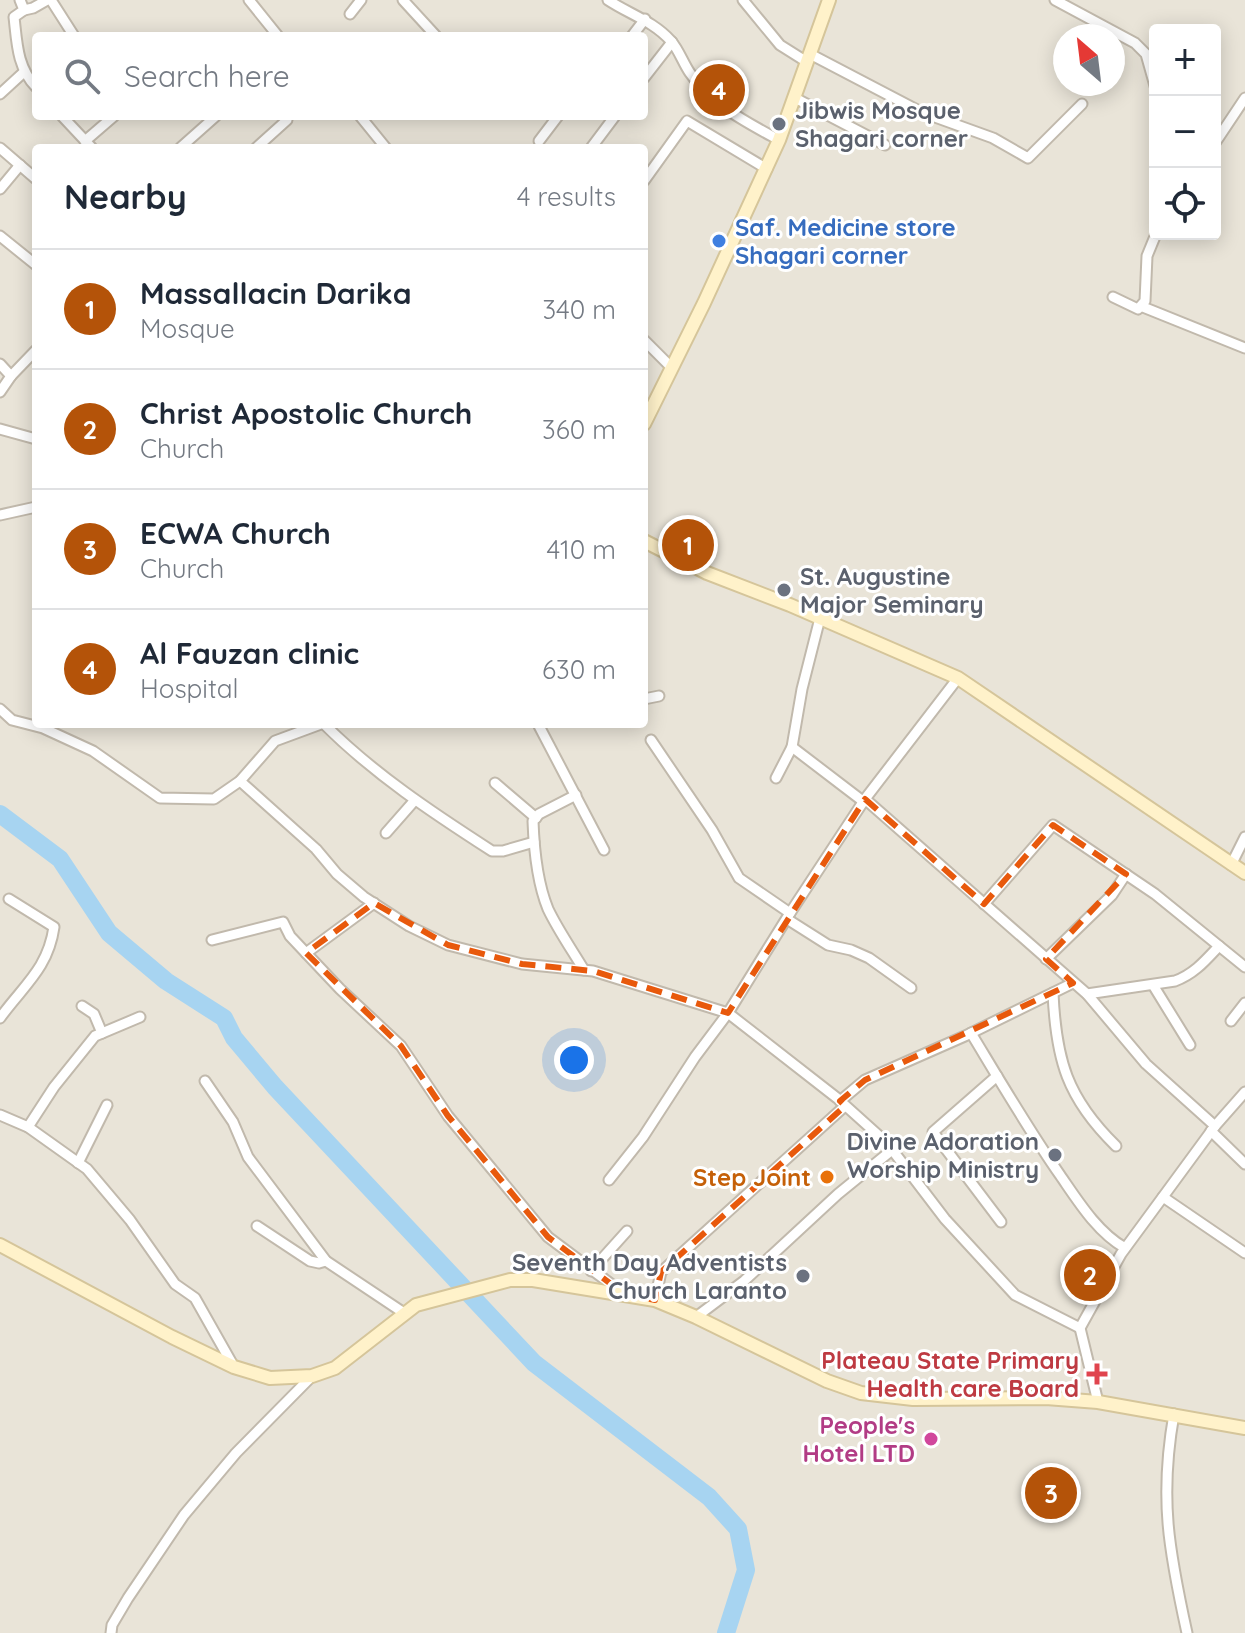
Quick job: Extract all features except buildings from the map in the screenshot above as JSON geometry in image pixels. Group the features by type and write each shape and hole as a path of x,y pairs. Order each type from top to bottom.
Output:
{"street":[{"path":"32,82 18,58 14,17 22,5 33,8 49,0 71,32"},
{"path":"249,0 275,32"},
{"path":"350,14 361,0"},
{"path":"403,0 432,32"},
{"path":"608,0 621,10 645,19 672,42 701,88 733,115 779,140"},
{"path":"743,0 780,45 921,112 993,138 1028,158 1082,104"},
{"path":"648,416 767,169 829,0"},
{"path":"1055,0 1135,43 1146,54 1149,65"},
{"path":"635,32 645,19"},
{"path":"648,73 672,42"},
{"path":"0,94 24,72"},
{"path":"795,98 885,145"},
{"path":"1221,134 1245,98"},
{"path":"66,120 88,144 110,120"},
{"path":"184,144 212,120"},
{"path":"260,144 287,120"},
{"path":"363,120 383,144"},
{"path":"539,141 555,120"},
{"path":"594,144 612,120"},
{"path":"648,175 687,121 767,169"},
{"path":"0,148 32,176"},
{"path":"0,189 20,165"},
{"path":"0,236 32,262"},
{"path":"1143,307 1147,256 1154,240"},
{"path":"1113,297 1245,348"},
{"path":"648,344 672,368"},
{"path":"0,392 32,354"},
{"path":"0,364 11,376"},
{"path":"0,429 32,438"},
{"path":"0,515 32,508"},
{"path":"648,543 707,573 958,678 1245,873"},
{"path":"776,778 792,747 802,689 820,618"},
{"path":"609,1180 643,1137 728,1013 864,800 958,678"},
{"path":"648,698 659,696"},
{"path":"0,710 12,720 32,725"},
{"path":"43,728 93,751 160,798 214,799 240,781 275,741 316,728"},
{"path":"329,728 361,758 415,800 492,851 534,842"},
{"path":"540,728 604,850"},
{"path":"651,740 712,830 739,878 828,945 869,958 911,988"},
{"path":"792,747 864,800 1087,994 1146,1064 1213,1128 1245,1164"},
{"path":"240,781 316,849 337,874 409,926 448,945 522,964 584,970 728,1013 842,1103 892,1150 945,1219 1015,1295 1080,1328"},
{"path":"495,783 536,818"},
{"path":"576,795 533,821 546,903 584,970"},
{"path":"386,833 415,800"},
{"path":"984,904 1053,825 1126,874 1245,967"},
{"path":"1231,865 1245,837"},
{"path":"1046,959 1112,895 1126,874"},
{"path":"0,1018 29,985 44,961 51,949 54,927 9,899"},
{"path":"306,953 374,903"},
{"path":"212,940 283,922 290,936 340,989 401,1046 448,1116 548,1237 623,1293"},
{"path":"1087,994 1153,985 1187,976 1219,946"},
{"path":"655,1300 661,1272 865,1080 1073,983"},
{"path":"1153,985 1190,1045"},
{"path":"1053,993 1055,1033 1069,1084 1080,1105 1116,1146"},
{"path":"1231,1021 1245,1003"},
{"path":"82,1006 94,1014 102,1033"},
{"path":"28,1127 70,1064 95,1036 140,1017"},
{"path":"971,1033 1044,1151 1092,1219 1125,1248"},
{"path":"997,1076 933,1132 1001,1222"},
{"path":"205,1081 233,1122 248,1157 326,1261 404,1313"},
{"path":"1098,1402 1080,1328 1125,1248 1213,1128 1244,1095"},
{"path":"78,1163 107,1105"},
{"path":"0,1115 28,1127 87,1169 130,1220 175,1284 195,1298 234,1367"},
{"path":"696,1317 744,1281 838,1194 892,1150"},
{"path":"1163,1197 1245,1253"},
{"path":"257,1226 310,1261 326,1261"},
{"path":"591,1271 627,1231"},
{"path":"0,1245 172,1337 234,1367 270,1378 312,1376 343,1363 404,1313 429,1300 510,1280 555,1282 655,1300 842,1388 861,1393 913,1399 1046,1398 1098,1402 1245,1428"},
{"path":"111,1633 112,1625 128,1598 184,1515 236,1453 312,1376"},
{"path":"1174,1414 1166,1457 1165,1495 1172,1566 1187,1633"}],"highlighted area":[{"path":"865,799 984,904 1053,825 1126,874 1046,959 1073,983 865,1080 840,1101 845,1106 661,1272 655,1300 623,1293 548,1237 448,1116 401,1046 306,953 374,903 448,945 522,964 593,971 728,1013"}],"shaded area":[{"path":"0,0 1245,0 1245,1633 0,1633"}],"waterway":[{"path":"0,814 60,859 109,933 166,981 224,1018 234,1038 275,1087 534,1363 709,1497 738,1529 746,1570 726,1633"}],"place":[{"name":"Al Fauzan clinic","path":"719,90"},
{"name":"Jibwis Mosque Shagari corner","path":"779,124"},
{"name":"Saf. Medicine store Shagari corner","path":"719,241"},
{"name":"Massallacin Darika","path":"688,545"},
{"name":"St. Augustine Major Seminary","path":"784,590"},
{"name":"Divine Adoration Worship Ministry","path":"1055,1155"},
{"name":"Step Joint","path":"827,1177"},
{"name":"Christ Apostolic Church","path":"1090,1275"},
{"name":"Seventh Day Adventists Church Laranto","path":"803,1276"},
{"name":"Plateau State Primary Health care Board","path":"1097,1374"},
{"name":"People's Hotel LTD","path":"931,1439"},
{"name":"ECWA Church","path":"1051,1493"}]}
